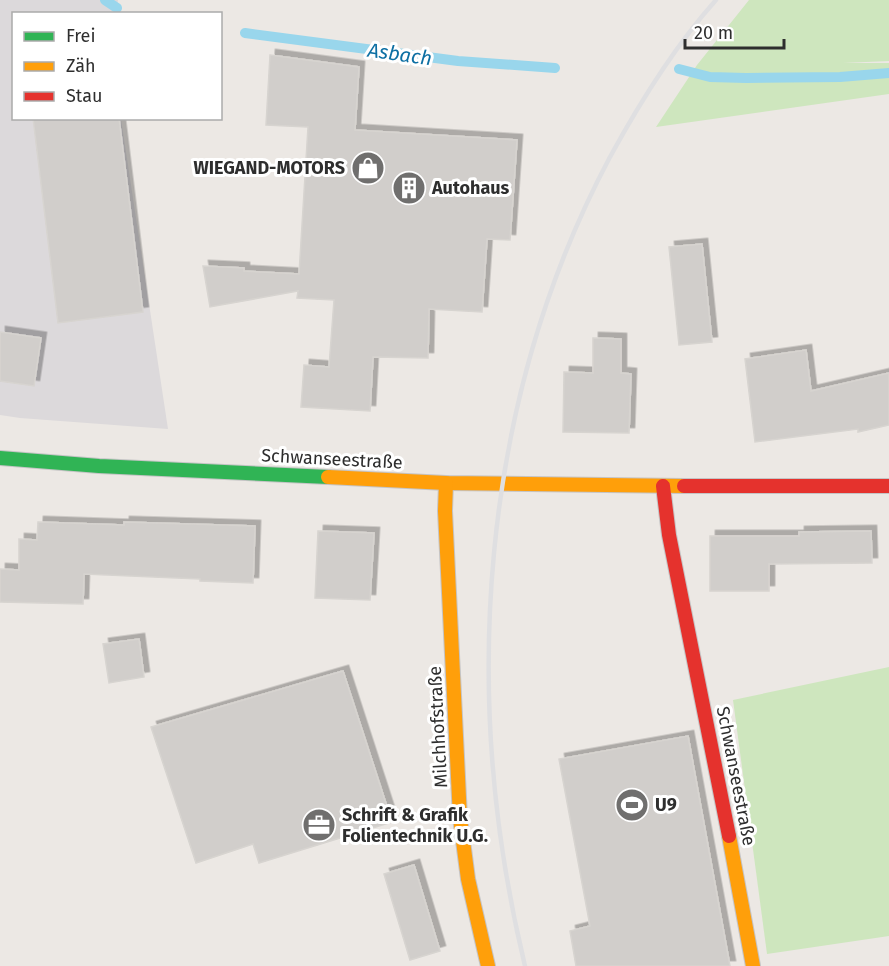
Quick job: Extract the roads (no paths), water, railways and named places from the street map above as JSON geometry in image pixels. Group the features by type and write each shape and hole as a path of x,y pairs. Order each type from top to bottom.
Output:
{"street":[{"name":"Schwanseestraße","path":"0,458 99,466 446,483 889,486"},
{"name":"Milchhofstraße","path":"446,483 445,511 460,818 468,879 488,966"},
{"name":"Schwanseestraße","path":"663,486 669,535 753,966"}],"waterway":[{"name":"Asbach","path":"105,0 117,8"},
{"name":"Asbach","path":"245,33 458,61 555,68"},
{"name":"Asbach","path":"679,69 710,77 746,78 840,77 889,73"}],"railway":[{"path":"525,966 505,864 492,761 489,657 494,553 508,450 532,349 566,251 610,157 633,116 672,56 716,0"}],"place":[{"name":"WIEGAND-MOTORS","path":"368,168"},
{"name":"Autohaus","path":"409,188"},
{"name":"U9","path":"632,805"},
{"name":"Schrift & Grafik Folientechnik U.G.","path":"319,825"}]}
